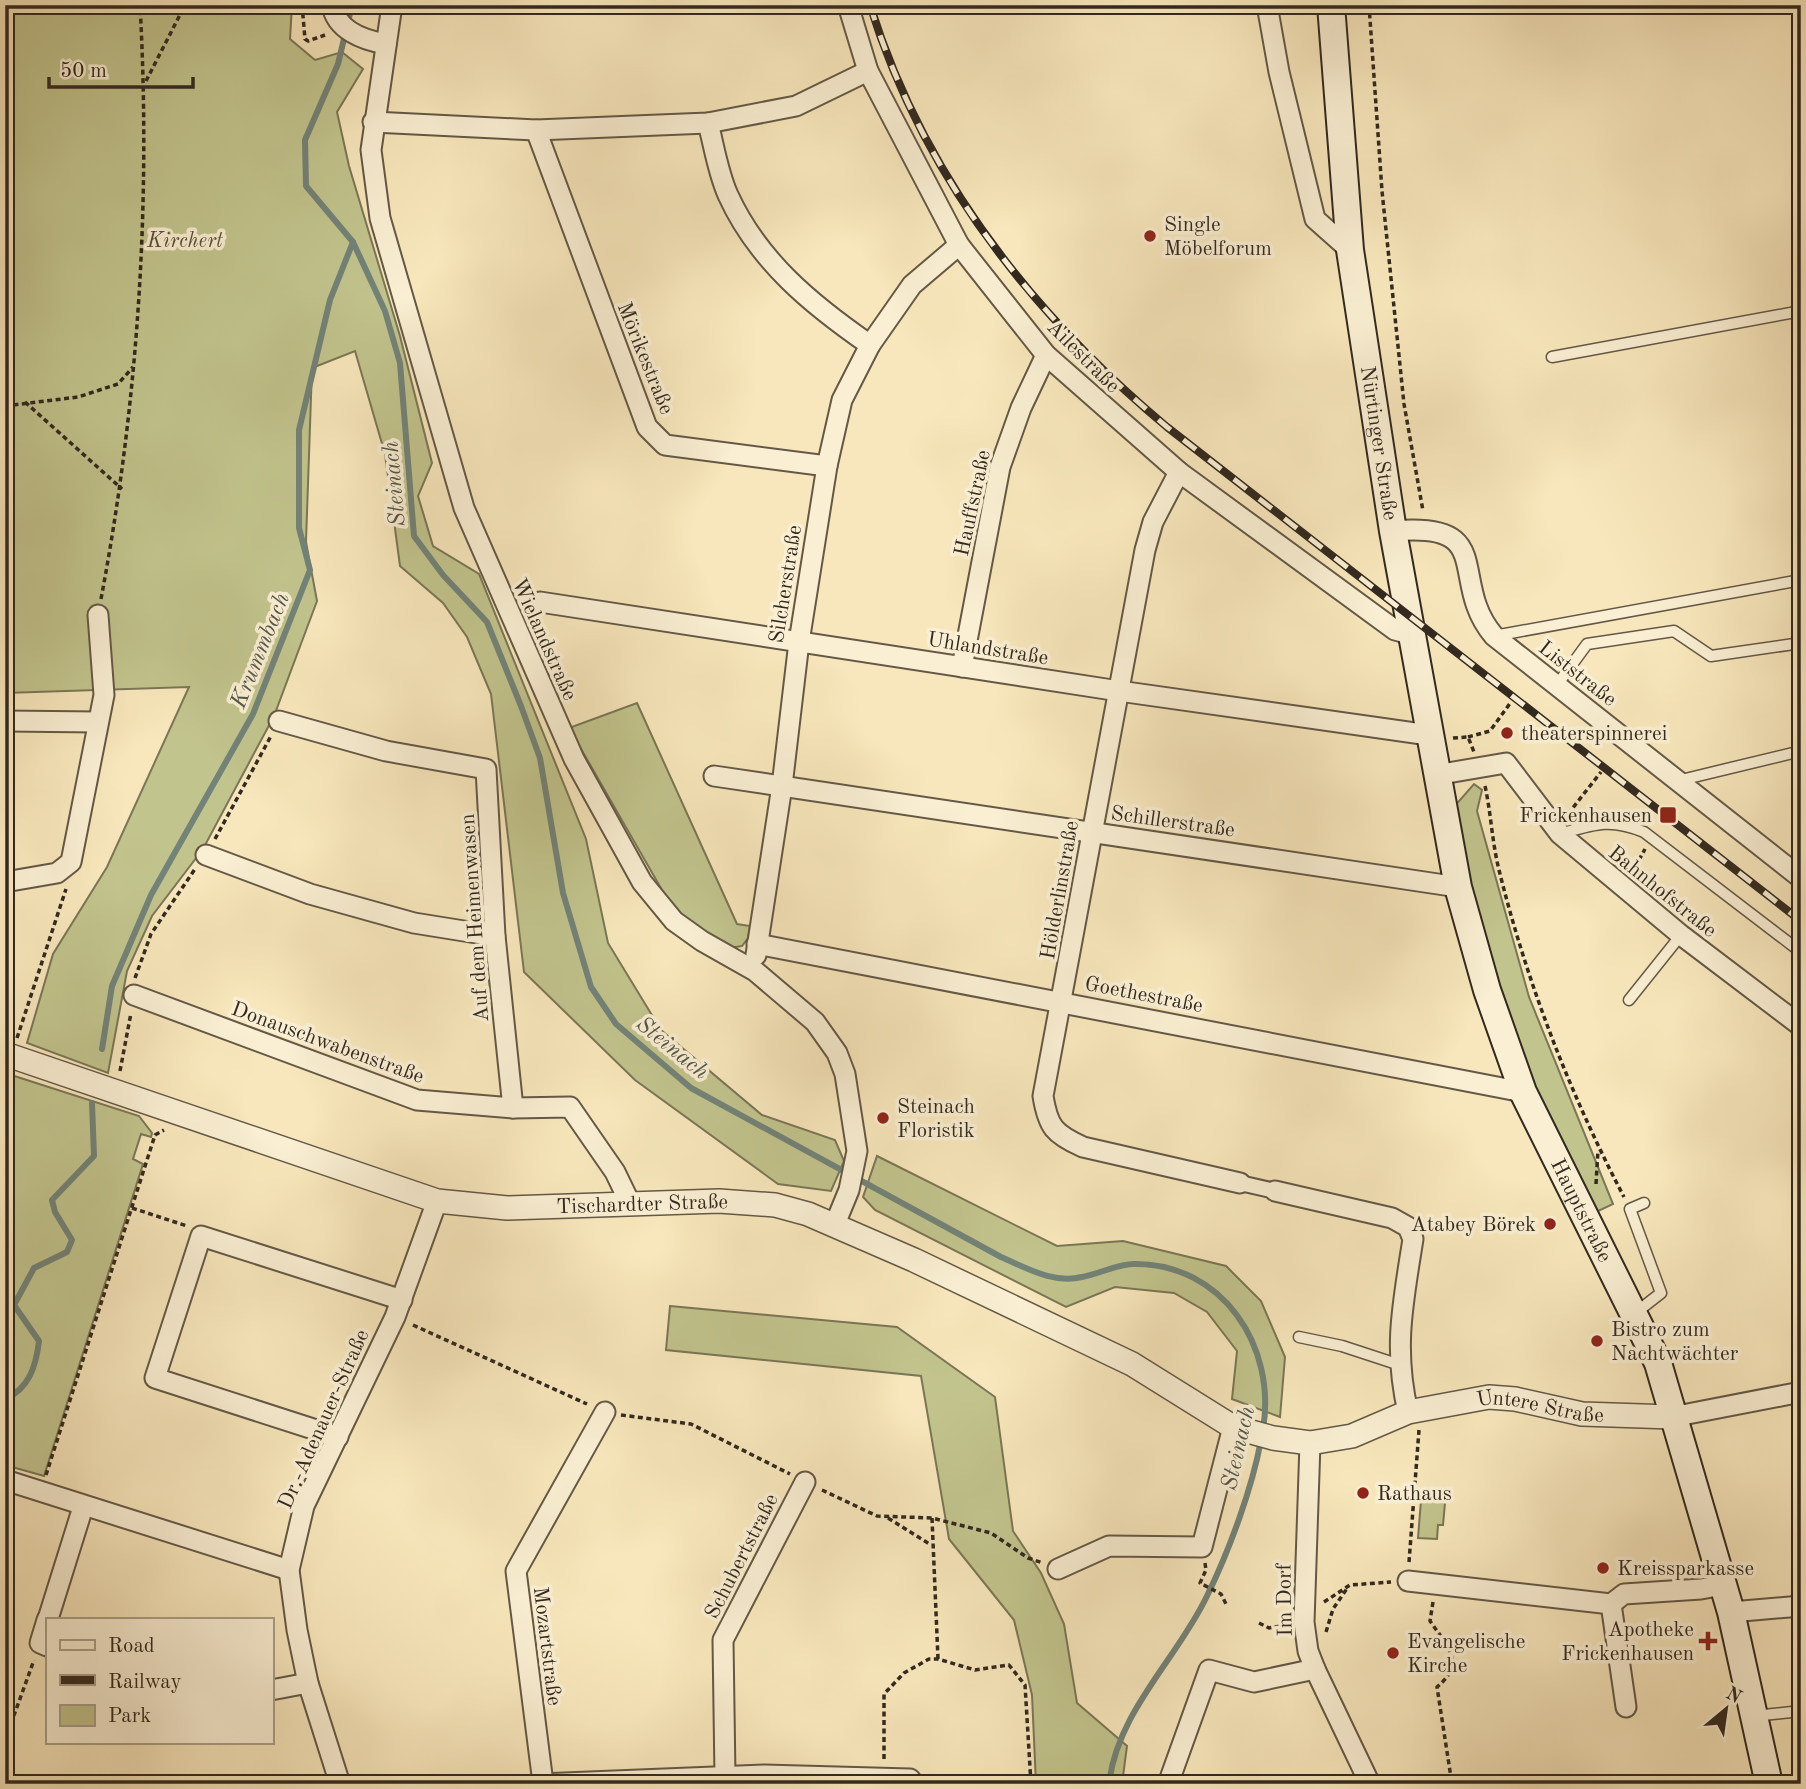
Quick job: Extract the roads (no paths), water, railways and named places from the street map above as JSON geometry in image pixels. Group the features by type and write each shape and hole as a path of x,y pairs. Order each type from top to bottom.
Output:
{"main road":[{"name":"Nürtinger Straße","path":"1331,5 1350,250 1410,634"},
{"name":"Hauptstraße","path":"1410,634 1458,887 1487,990 1523,1092 1658,1363 1731,1612 1769,1784"}],"street":[{"name":"Wielandstraße","path":"392,5 377,43 371,150 380,218 464,508 562,734 642,882 674,921 702,942 755,971 814,1022 837,1053 845,1074 858,1151 849,1190 835,1224"},
{"name":"Ailestraße","path":"848,5 869,71 959,245 1046,355 1179,472 1395,630 1410,634"},
{"path":"1267,5 1279,72 1315,219 1350,250"},
{"path":"336,16 377,43"},
{"path":"373,122 536,130 708,123 796,106 869,71"},
{"path":"708,123 727,194 758,246 797,289 870,345"},
{"name":"Mörikestraße","path":"536,130 646,427 665,445 827,466"},
{"name":"Silcherstraße","path":"755,971 782,786 799,642 827,466 842,400 870,345 912,285 959,245"},
{"name":"Hauffstraße","path":"962,667 1000,467 1021,408 1046,355"},
{"name":"Hölderlinstraße","path":"1179,472 1153,522 1091,832 1063,1000 1043,1096 1047,1117 1060,1136 1083,1147 1240,1183"},
{"name":"Liststraße","path":"1393,531 1442,531 1457,540 1465,556 1476,608 1493,636 1801,878"},
{"name":"Uhlandstraße","path":"540,602 1119,691 1429,735"},
{"path":"5,882 57,873 71,862 104,695 98,615"},
{"name":"Auf dem Heimenwasen","path":"279,721 386,751 486,769 495,936 513,1108"},
{"path":"5,722 98,722"},
{"name":"Bahnhofstraße","path":"1436,775 1506,763 1560,834 1681,935 1801,1026"},
{"name":"Schillerstraße","path":"714,776 1458,887"},
{"path":"206,855 323,898 414,923 495,936"},
{"name":"Goethestraße","path":"757,944 1063,1000 1523,1092"},
{"name":"Donauschwabenstraße","path":"134,995 417,1100 513,1108"},
{"name":"Tischardter Straße","path":"8,1055 186,1118 437,1200 507,1208 629,1201 719,1200 775,1205 835,1224 1132,1364 1241,1429"},
{"path":"513,1108 569,1107 615,1172 629,1201"},
{"path":"1240,1183 1392,1218 1408,1227 1413,1239 1398,1332 1400,1365 1414,1411"},
{"name":"Dr.-Adenauer-Straße","path":"340,1784 308,1684 289,1570 304,1506 402,1300 437,1200"},
{"path":"338,1437 155,1377 201,1236 402,1300"},
{"path":"1672,1417 1801,1392"},
{"name":"Untere Straße","path":"1241,1429 1273,1438 1310,1443 1352,1436 1414,1411 1500,1397 1582,1414 1672,1417"},
{"name":"Mozartstraße","path":"541,1783 516,1571 605,1412"},
{"path":"1058,1569 1108,1546 1202,1548 1241,1429"},
{"name":"Im Dorf","path":"1310,1443 1304,1622 1308,1651 1370,1784"},
{"path":"5,1480 83,1507 289,1570"},
{"name":"Schubertstraße","path":"725,1777 723,1640 805,1482"},
{"path":"48,1618 83,1507"},
{"path":"1417,1582 1611,1604 1624,1594 1723,1585"},
{"path":"1611,1604 1626,1707"},
{"path":"1731,1612 1801,1606"},
{"path":"1168,1784 1209,1670 1254,1682 1315,1669"},
{"path":"273,1689 308,1684"},
{"path":"541,1783 725,1777 833,1780 886,1778 910,1779 914,1784"}],"lane":[{"path":"1552,357 1801,311"},
{"path":"1493,636 1801,580"},
{"path":"1557,685 1587,644 1674,631 1711,656 1801,643"},
{"path":"1676,781 1801,751"},
{"path":"1560,834 1604,822 1622,823 1644,832 1801,953"},
{"path":"1629,1000 1681,935"},
{"path":"1633,1314 1661,1293 1630,1209 1644,1203"},
{"path":"1299,1337 1342,1346 1400,1365"},
{"path":"1754,1716 1801,1711"}],"waterway":[{"name":"Steinach","path":"352,5 338,64 305,140 306,186 353,242 385,311 400,363 414,536 443,575 487,622 521,706 540,758 563,893 591,987 616,1024 691,1088 1001,1257 1050,1277 1071,1279 1134,1264 1165,1267 1193,1278 1217,1294 1237,1315 1252,1340 1261,1368 1265,1398 1263,1429"},
{"name":"Krummbach","path":"102,1049 112,986 151,895 253,714 310,570 299,528 299,430 330,300 353,242"},
{"name":"Krummbach","path":"5,1399 26,1383 36,1359 39,1341 14,1305 34,1268 67,1252 72,1240 55,1212 52,1200 94,1156 92,1103"},
{"name":"Steinach","path":"1109,1784 1123,1733 1195,1619 1215,1578 1246,1499 1261,1440"}],"railway":[{"path":"870,5 892,68 920,127 952,184 988,238 1028,289 1071,337 1167,427 1801,921"}],"place":[{"name":"Single Möbelforum","path":"1150,236"},
{"name":"theaterspinnerei","path":"1507,733"},
{"name":"Frickenhausen","path":"1668,815"},
{"name":"Steinach Floristik","path":"883,1118"},
{"name":"Atabey Börek","path":"1550,1224"},
{"name":"Bistro zum Nachtwächter","path":"1597,1341"},
{"name":"Rathaus","path":"1363,1493"},
{"name":"Kreissparkasse","path":"1603,1568"},
{"name":"Apotheke Frickenhausen","path":"1708,1641"},
{"name":"Evangelische Kirche","path":"1393,1653"}],"park label":[{"name":"Kirchert","path":"185,240"}]}
